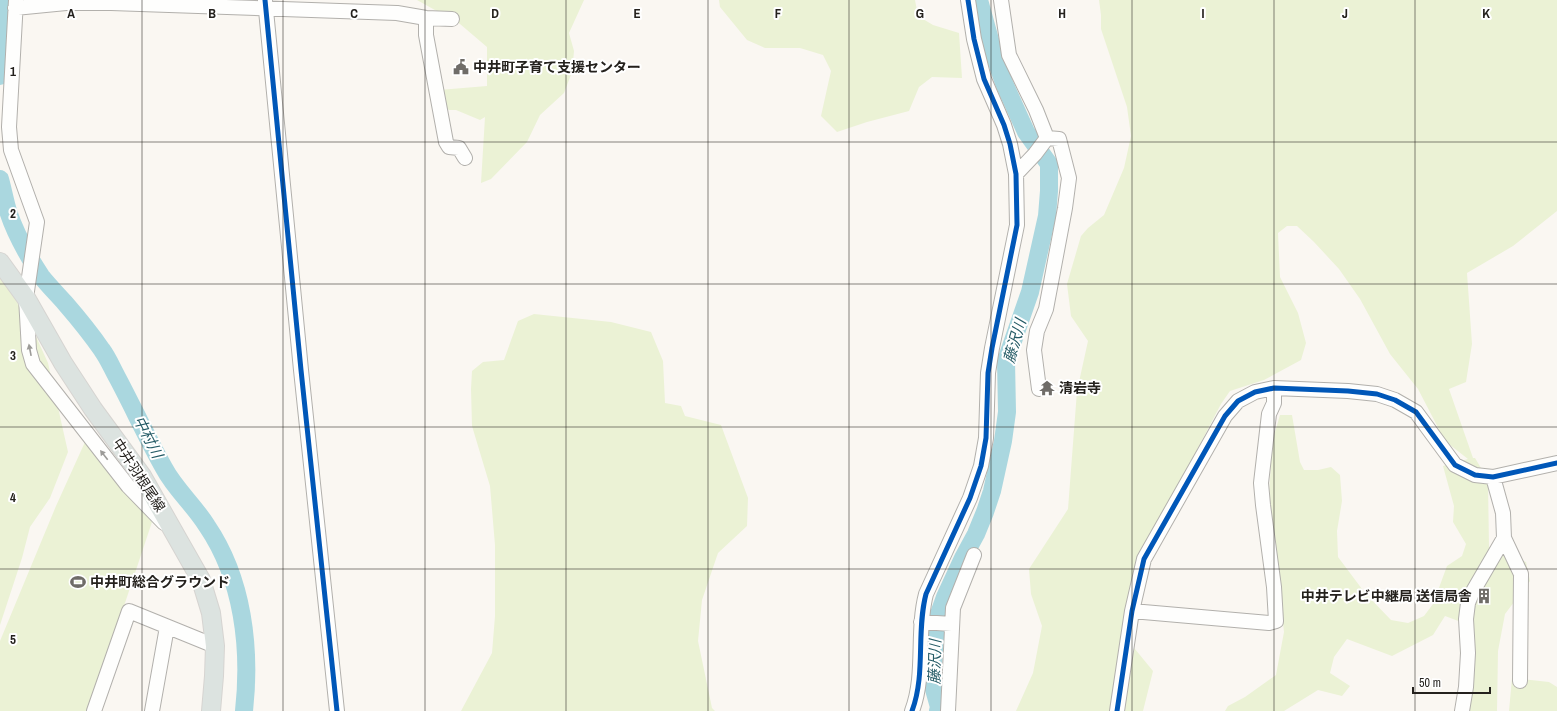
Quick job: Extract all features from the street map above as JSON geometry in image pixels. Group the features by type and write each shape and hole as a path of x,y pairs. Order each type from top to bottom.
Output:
{"main road":[{"name":"中井羽根尾線","path":"0,262 28,289 68,369 93,409 142,476 177,536 200,580 212,613 215,646 211,711"}],"street":[{"path":"912,711 916,700 925,622 923,606 926,594 970,498 981,466 986,438 988,373 1017,225 1016,174 1010,144 1004,125 984,79 974,38 968,0"},
{"path":"1001,0 1009,55 1036,110 1045,140"},
{"path":"177,536 128,486 33,364 29,350 28,289 37,222 11,150 9,127 15,4 110,2 266,5 396,13 426,18 452,19"},
{"path":"266,5 302,385 337,711"},
{"path":"426,18 426,35 446,142 449,147 459,148 465,158"},
{"path":"1039,389 1034,350 1037,331 1046,309 1065,208 1069,178 1059,139 1045,140"},
{"path":"1016,174 1035,154 1045,140"},
{"path":"1132,611 1269,623 1276,621 1274,587 1261,483 1269,414 1274,403 1274,388"},
{"path":"1117,711 1132,611 1144,559 1225,416 1238,401 1255,392 1274,388 1348,391 1377,394 1395,400 1416,412 1455,465 1475,475 1493,477 1557,463"},
{"path":"124,451 121,458 122,465 130,478 130,483 128,486"},
{"path":"1493,477 1503,513 1504,538 1521,574 1520,681"},
{"path":"1462,711 1466,687 1468,653 1466,619 1468,603 1472,593 1504,538"},
{"path":"948,711 951,624 953,608 974,555"},
{"path":"94,711 129,611 215,646"},
{"path":"925,622 951,624"},
{"path":"152,711 168,627"}],"green space":[{"path":"417,0 584,0 569,33 574,51 572,72 564,93 540,115 527,142 491,179 481,183 485,117 480,120 456,110 449,110 444,106 439,90 487,86 487,47 460,24"},
{"path":"719,0 915,0 918,16 933,25 959,33 962,78 932,77 919,87 909,111 837,132 821,116 831,71 823,55 800,48 765,48 747,40 720,7"},
{"path":"1099,0 1557,0 1557,211 1513,246 1467,273 1472,344 1466,382 1449,389 1473,458 1475,458 1484,473 1488,483 1489,547 1526,562 1530,581 1505,614 1498,651 1497,711 1466,711 1461,622 1445,616 1433,635 1392,656 1347,639 1334,657 1330,673 1350,686 1342,696 1318,690 1284,711 1225,711 1228,706 1245,697 1276,675 1284,632 1269,497 1272,442 1280,415 1292,415 1300,462 1304,470 1318,470 1331,467 1340,475 1342,501 1337,531 1338,557 1365,593 1391,620 1408,623 1424,616 1433,604 1447,566 1462,556 1466,544 1453,522 1454,506 1443,466 1468,459 1445,441 1418,389 1390,354 1360,299 1339,269 1297,226 1287,226 1278,233 1280,277 1298,313 1306,343 1301,360 1264,380 1230,391 1221,404 1135,568 1121,632 1153,671 1143,711 1016,711 1033,673 1042,626 1031,594 1029,569 1068,509 1077,391 1088,341 1071,316 1067,284 1081,236 1104,215 1124,168 1131,136 1127,107 1101,29"},
{"path":"0,257 48,363 68,452 50,498 30,527 22,558 0,625"},
{"path":"534,314 611,322 651,332 663,361 665,403 681,406 685,416 721,425 748,498 747,526 718,553 702,600 698,641 712,708 715,711 461,711 492,653 495,616 495,545 490,486 472,426 472,371 483,362 504,360 518,321"},
{"name":"中井町総合グラウンド","path":"85,442 152,522 89,711 0,711 0,641 56,506"},
{"path":"1512,678 1549,682 1557,687 1557,711 1509,711"}],"waterway":[{"name":"中村川","path":"0,76 4,25 4,0"},
{"name":"藤沢川","path":"938,711 939,707 932,682 936,622 945,597 976,534 992,491 1003,441 1007,412 1006,361 1030,292 1047,216 1049,191 1049,164 1026,132 1004,83 993,51 979,0"},
{"name":"中村川","path":"0,179 11,219 31,260 41,276 80,320 104,353 168,476 202,518 229,568 242,615 245,639 246,687 244,711"}],"cycle path":[{"path":"265,0 301,370 337,711"},
{"path":"912,711 919,682 923,608 926,594 970,498 981,466 986,438 988,373 1017,225 1016,174 1010,144 1004,125 984,79 974,39 968,0"},
{"path":"1117,711 1132,611 1144,559 1225,416 1238,401 1255,392 1274,388 1348,391 1377,394 1395,400 1416,412 1455,465 1475,475 1493,477 1557,463"}],"place":[{"name":"中井町子育て支援センター","path":"461,67"},
{"name":"清岩寺","path":"1047,388"},
{"name":"中井町総合グラウンド","path":"78,582"},
{"name":"中井テレビ中継局 送信局舎","path":"1484,596"}]}
